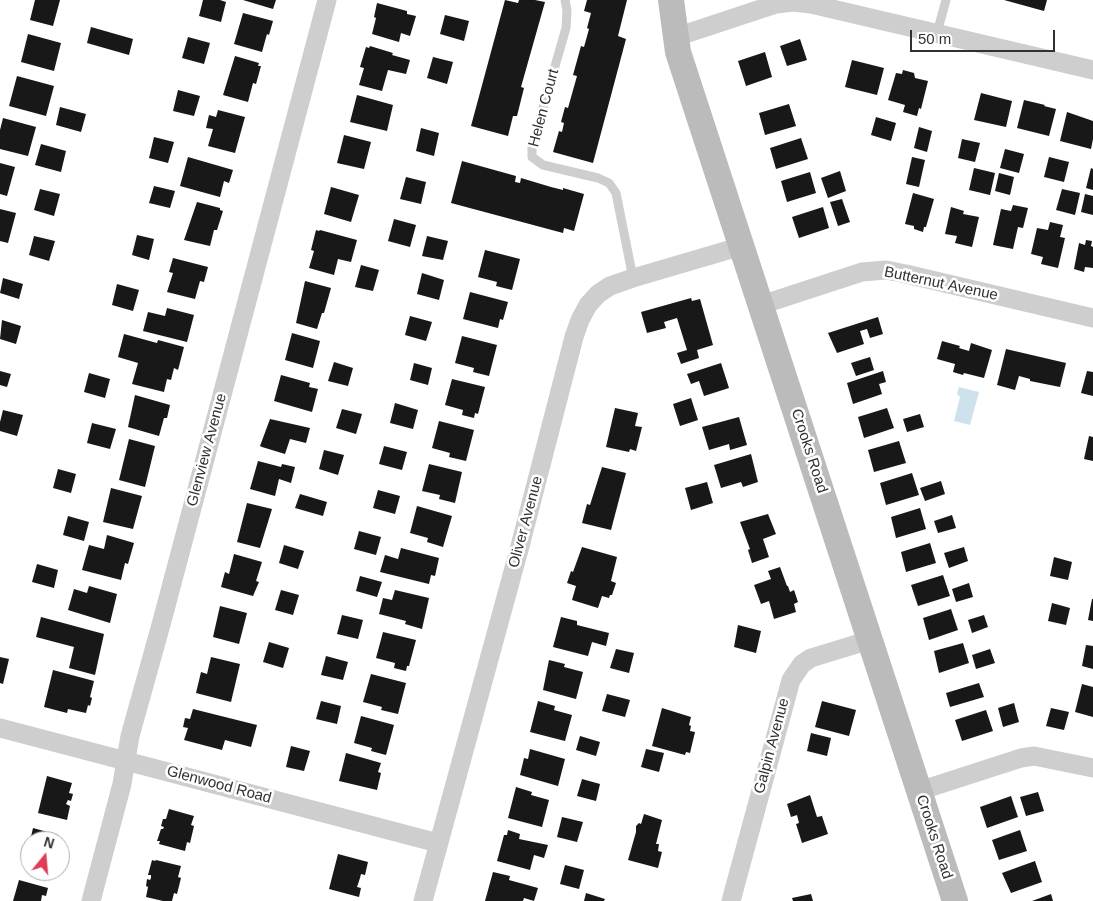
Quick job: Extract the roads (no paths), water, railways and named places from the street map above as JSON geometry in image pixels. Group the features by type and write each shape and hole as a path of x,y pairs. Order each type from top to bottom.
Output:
{"main road":[{"name":"Crooks Road","path":"671,0 678,52 954,901"}],"street":[{"name":"Glenview Avenue","path":"91,901 122,784 130,736 327,0"},
{"path":"676,37 776,4 793,2 811,4 1093,70"},
{"name":"Oliver Avenue","path":"423,901 520,546 574,337 588,305 598,294 610,286 742,246"},
{"name":"Butternut Avenue","path":"761,305 862,272 886,270 1093,318"},
{"name":"Galpin Avenue","path":"731,901 791,680 802,664 811,658 870,640"},
{"name":"Glenwood Road","path":"0,728 438,842"},
{"path":"919,791 1021,758 1034,756 1093,768"}],"lane":[{"name":"Helen Court","path":"565,0 567,10 566,28 532,146 532,157 543,165 598,178 609,183 616,193 633,278"},
{"path":"937,33 946,0"}],"water":[{"path":"959,387 979,392 970,425 954,421 960,397 957,394"}]}
